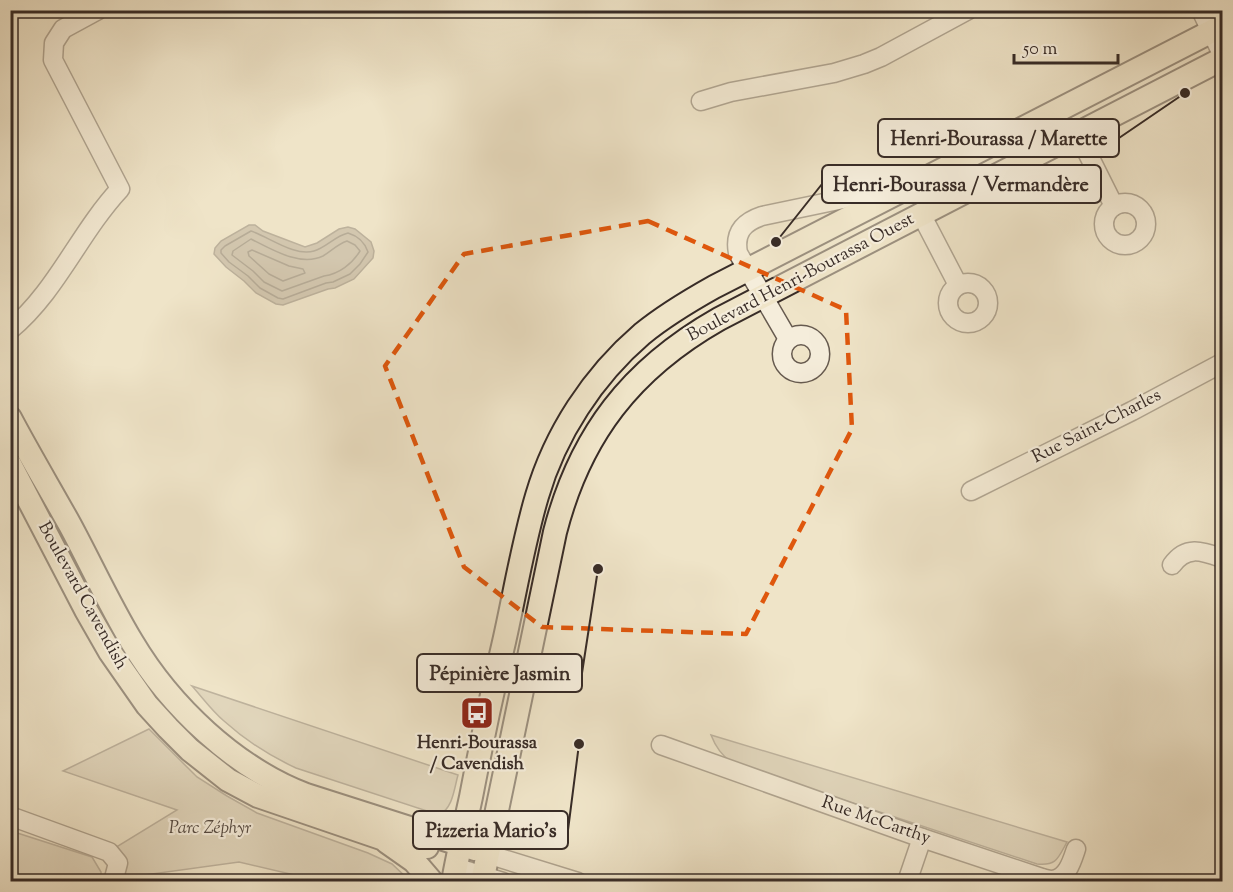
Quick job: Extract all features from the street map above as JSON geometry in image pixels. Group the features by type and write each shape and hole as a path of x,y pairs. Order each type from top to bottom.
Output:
{"main road":[{"name":"Boulevard Henri-Bourassa Ouest","path":"457,862 530,523 544,473 571,419 612,363 654,325 714,287 1217,29"},
{"name":"Boulevard Henri-Bourassa Ouest","path":"489,873 556,525 580,460 608,414 624,394 652,366 692,336 763,296 1222,59"},
{"name":"Boulevard Cavendish","path":"10,418 133,644 166,689 205,730 250,766 282,785 457,862"},
{"name":"Boulevard Cavendish","path":"10,464 106,646 138,693 168,728 211,768 246,791 284,806 381,838 412,843 457,862"},
{"path":"381,838 414,861 432,882"},
{"path":"457,862 489,873"}],"street":[{"path":"10,330 52,286 91,224 120,189 53,60 54,43 63,29 98,10"},
{"path":"701,101 730,92 834,73 864,64 882,57 968,10"},
{"path":"1201,10 1217,29 1222,54"},
{"path":"1078,134 1114,206"},
{"name":"Boulevard Henri-Bourassa Ouest","path":"747,270 738,253 738,241 742,227 748,222 762,216 914,185"},
{"path":"921,214 958,285"},
{"path":"747,270 788,339"},
{"name":"Rue Saint-Charles","path":"971,490 1222,363"},
{"path":"1172,565 1184,553 1193,551 1222,558"},
{"name":"Rue McCarthy","path":"662,745 922,838 1042,878 1054,880 1062,875 1070,867 1076,849"},
{"path":"10,816 109,852 118,863 113,882"},
{"path":"907,882 922,838"},
{"path":"489,873 532,866 578,882"}],"highlighted area":[{"path":"648,221 846,310 852,429 746,634 542,627 464,567 385,366 464,254"}],"green space":[{"path":"192,686 458,775 450,803 439,815 296,768 267,753 240,735 215,713"},
{"name":"Parc Zéphyr","path":"149,729 197,777 227,796 257,813 368,853 392,864 410,881 320,881 239,862 123,878 113,849 177,810 63,771"},
{"path":"711,735 1067,842 1056,860 1049,864 1037,864 732,763 720,751"},
{"path":"11,831 92,857 101,872 101,881 11,881"}],"water":[{"path":"249,225 255,225 263,231 305,247 317,243 339,229 348,227 355,229 371,242 374,251 373,258 354,279 335,288 283,305 276,304 256,293 214,254 215,248 221,241"}],"place":[{"name":"Henri-Bourassa / Marette","path":"1185,93"},
{"name":"Henri-Bourassa / Vermandère","path":"776,242"},
{"name":"Pépinière Jasmin","path":"598,569"},
{"name":"Henri-Bourassa / Cavendish","path":"477,713"},
{"name":"Pizzeria Mario's","path":"579,744"}]}
